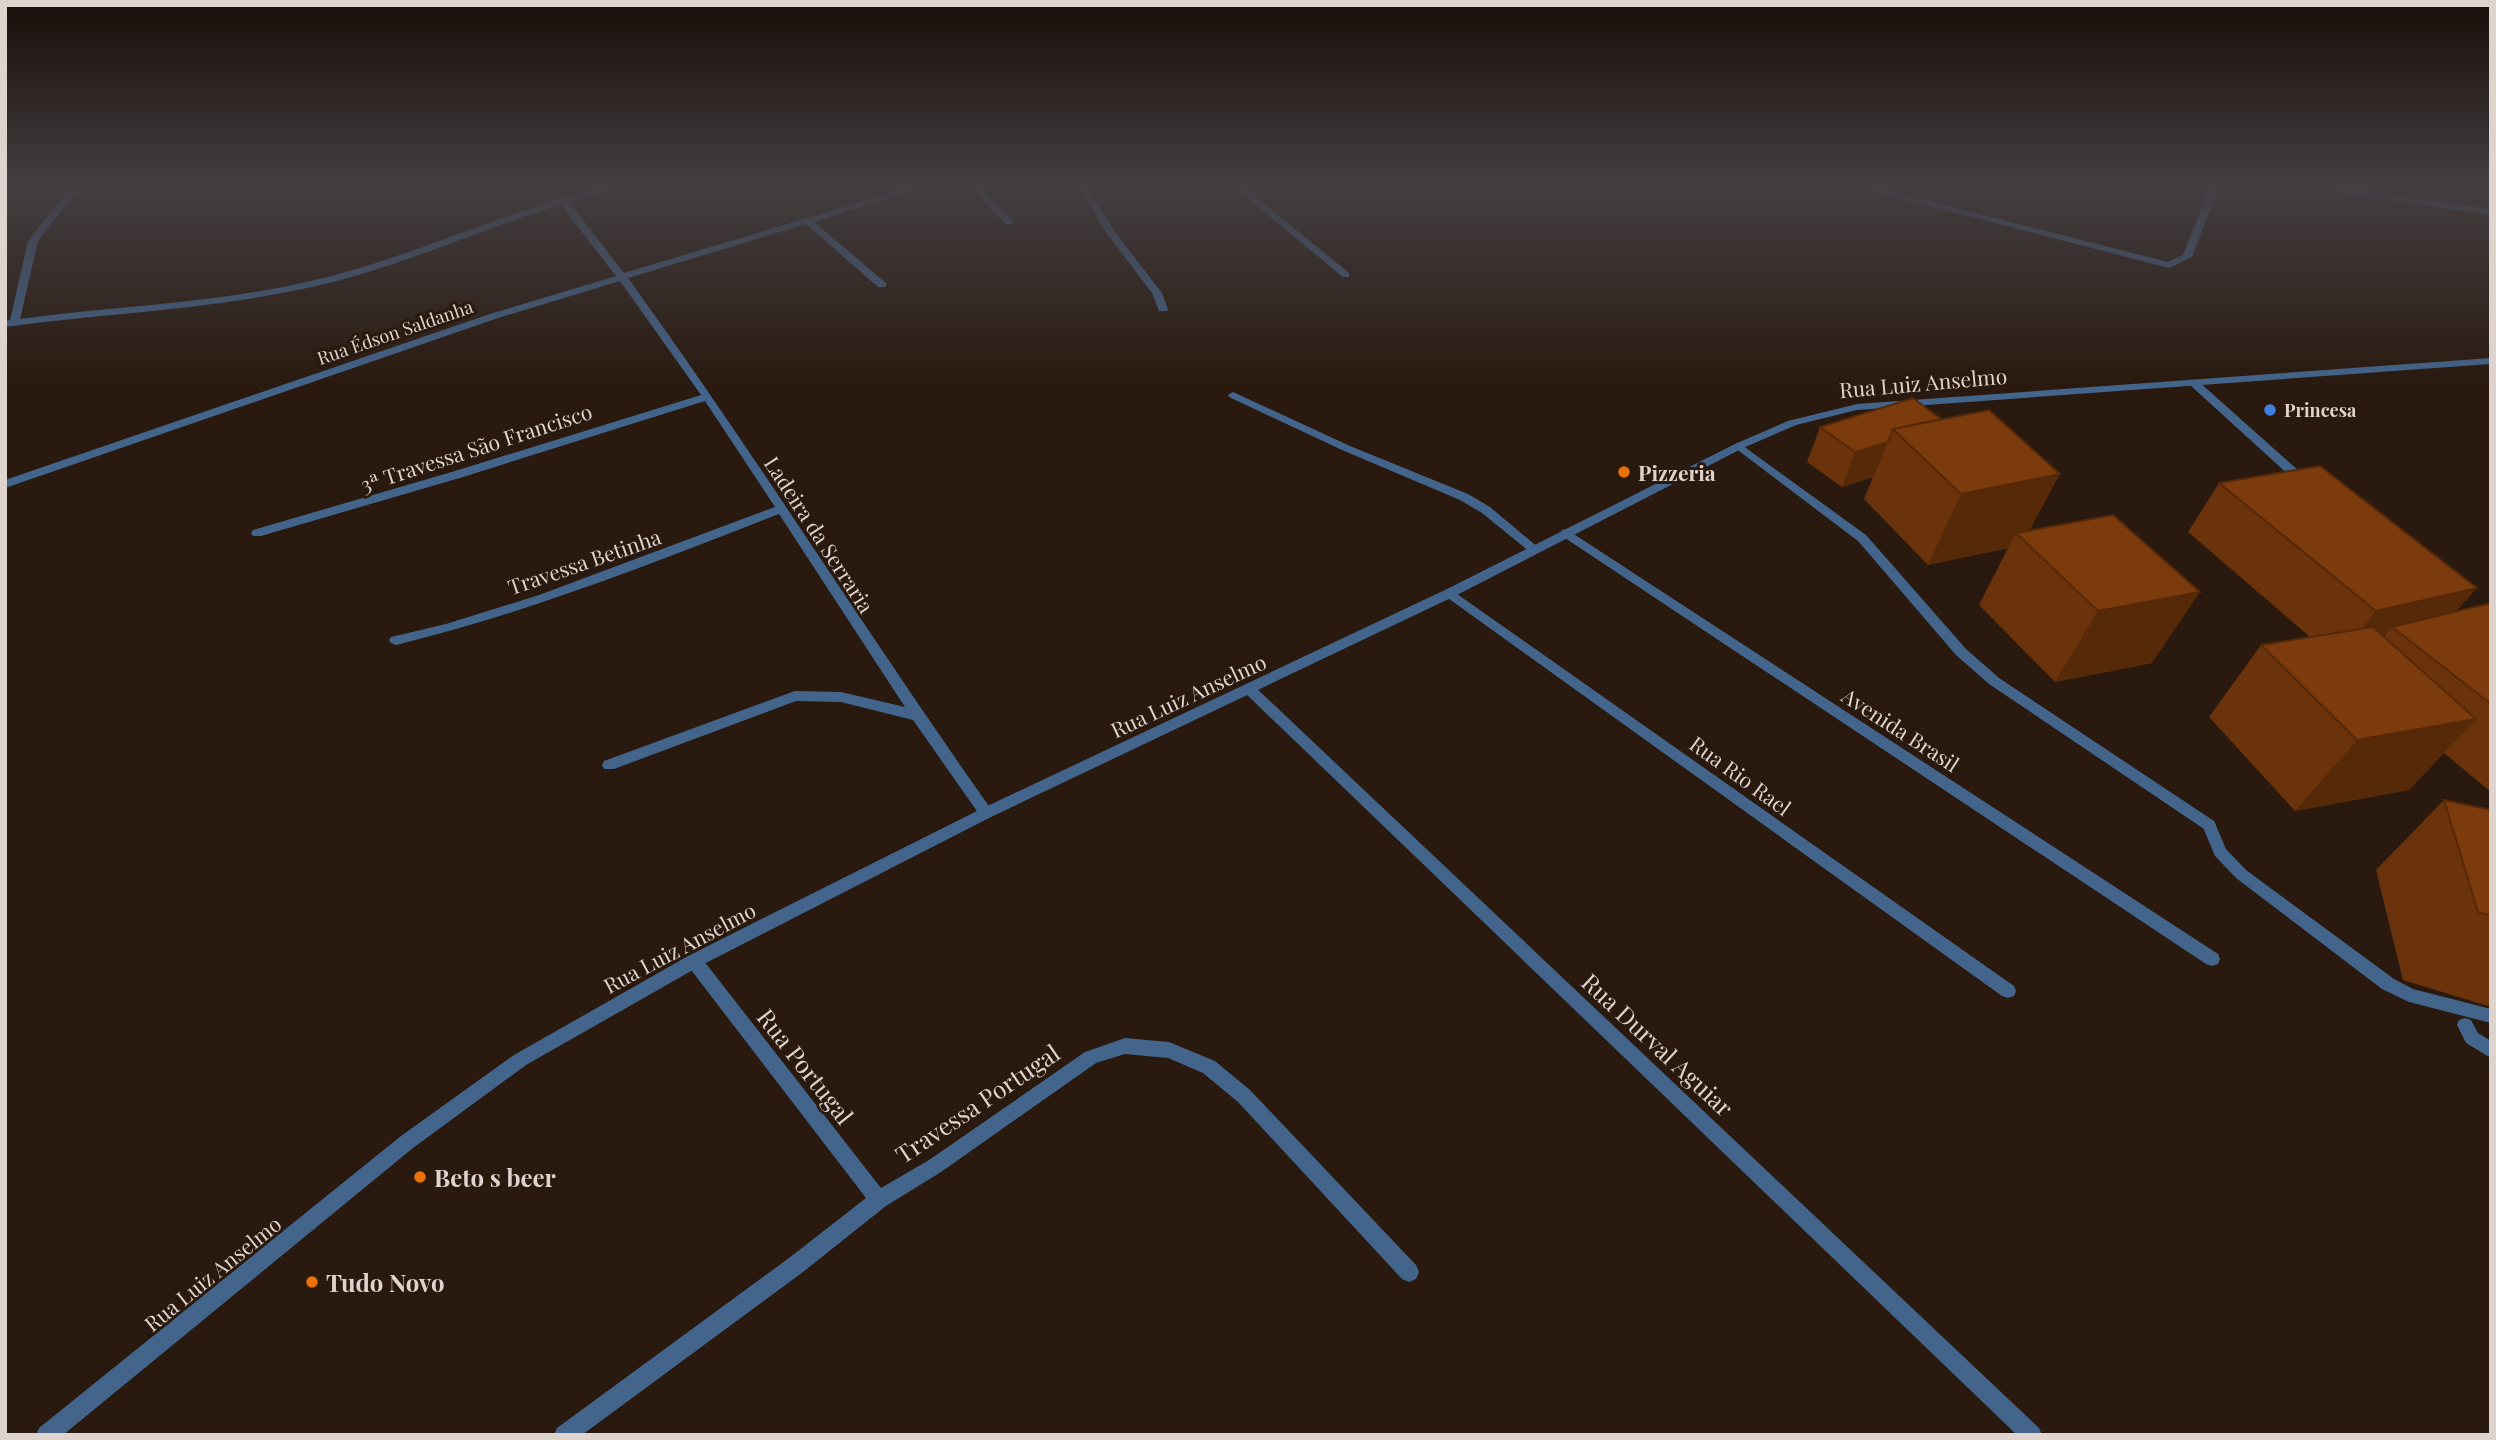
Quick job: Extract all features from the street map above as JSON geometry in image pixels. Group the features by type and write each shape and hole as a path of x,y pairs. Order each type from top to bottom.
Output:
{"street":[{"path":"30,254 10,323 248,294 332,279 405,254"},
{"name":"Ladeira da Serraria","path":"607,254 624,275 782,509 915,715 986,813"},
{"name":"Rua Édson Saldanha","path":"5,484 497,315 697,254"},
{"path":"846,254 882,285"},
{"path":"1127,254 1157,293 1163,309"},
{"path":"1320,254 1346,275"},
{"path":"2120,254 2169,265 2180,263 2188,254"},
{"name":"Rua Luiz Anselmo","path":"46,1435 447,1110 520,1060 694,961 986,813 1450,593 1739,446 1792,423 1857,407 2491,361"},
{"path":"2194,383 2320,496"},
{"path":"1233,395 1346,448 1464,497 1486,510 1534,549"},
{"name":"3ª Travessa São Francisco","path":"257,533 707,397"},
{"path":"1739,446 1862,538 1961,652 1994,681 2209,825 2220,852 2241,874 2388,984 2409,995 2491,1016"},
{"name":"Travessa Betinha","path":"396,640 434,632 602,578 782,509"},
{"name":"Avenida Brasil","path":"1566,533 2212,959"},
{"name":"Rua Rio Rael","path":"1450,593 2008,991"},
{"name":"Rua Durval Aguiar","path":"1249,689 2032,1435"},
{"path":"609,765 795,696 822,693 847,695 915,715"},
{"name":"Rua Portugal","path":"694,961 879,1200"},
{"path":"2465,1025 2472,1038 2491,1051"},
{"name":"Travessa Portugal","path":"564,1435 796,1265 879,1200 935,1166 1091,1057 1125,1046 1169,1051 1209,1068 1244,1096 1409,1272"}],"building":[{"path":"1913,398 1941,419 1893,429 1888,442 1855,452 1820,427"},
{"path":"1989,410 2060,474 1961,494 1893,429"},
{"path":"2320,466 2477,588 2376,611 2219,483"},
{"path":"2113,515 2200,592 2098,611 2016,533"},
{"path":"2491,603 2491,704 2392,627"},
{"path":"2373,627 2476,719 2357,740 2261,645"},
{"path":"2444,800 2491,810 2491,916 2478,912"}],"place":[{"name":"Princesa","path":"2270,410"},
{"name":"Pizzeria","path":"1624,472"},
{"name":"Beto s beer","path":"420,1177"},
{"name":"Tudo Novo","path":"312,1282"}]}
